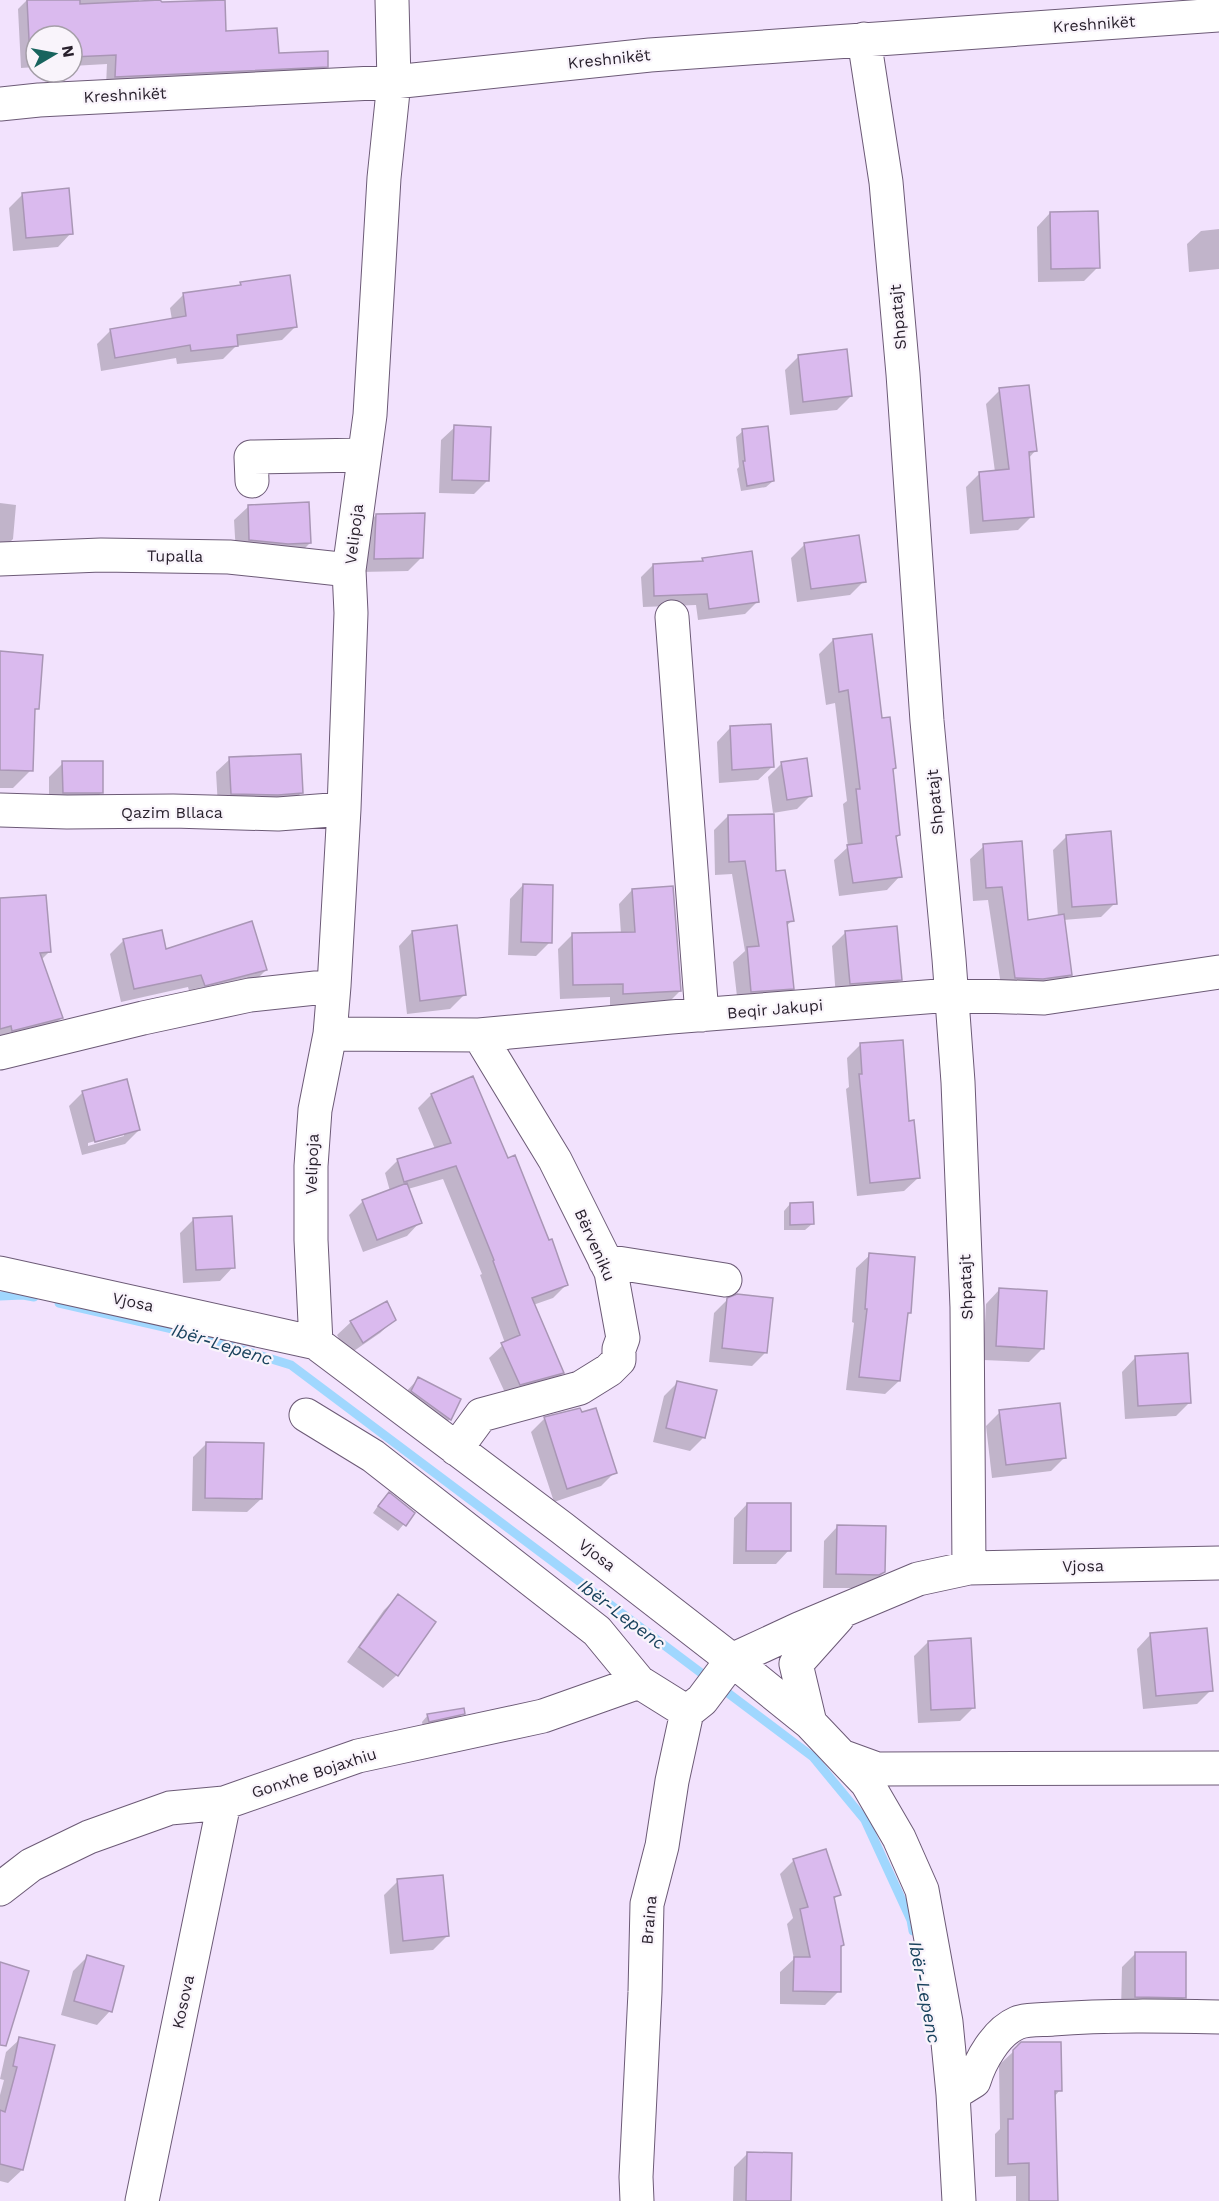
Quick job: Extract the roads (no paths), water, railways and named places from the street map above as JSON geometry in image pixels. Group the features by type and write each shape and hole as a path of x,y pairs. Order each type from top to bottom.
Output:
{"street":[{"name":"Velipoja","path":"316,1343 311,1240 311,1166 315,1110 330,1034 334,986 344,809 351,614 349,570 370,415 384,178 394,82 392,0"},
{"name":"Kreshnikët","path":"0,104 39,100 394,82 650,55 1219,15"},
{"name":"Shpatajt","path":"864,39 888,205 903,374 927,721 958,1082 967,1306 969,1568"},
{"path":"252,481 251,457 364,455"},
{"name":"Tupalla","path":"0,559 101,555 229,557 349,570"},
{"path":"672,617 702,1015"},
{"name":"Qazim Bllaca","path":"0,810 278,814 344,809"},
{"name":"Beqir Jakupi","path":"330,1034 479,1035 951,995 1044,998 1219,972"},
{"path":"0,1053 250,995 334,986"},
{"name":"Bërveniku","path":"456,1449 481,1414 580,1388 609,1370 619,1360 623,1338 611,1272 555,1160 479,1035"},
{"path":"605,1261 725,1280"},
{"name":"Vjosa","path":"0,1273 316,1343 732,1660 846,1609 918,1580 969,1568 1219,1563"},
{"path":"306,1415 373,1456 597,1631 639,1682 695,1706"},
{"path":"810,1723 796,1664 846,1609"},
{"path":"732,1660 810,1723 867,1783 899,1838 922,1890 946,2022 959,2201"},
{"name":"Braina","path":"637,2201 636,2177 645,2003 647,1904 663,1846 672,1781 695,1706 732,1660"},
{"name":"Gonxhe Bojaxhiu","path":"0,1889 31,1865 89,1837 170,1808 224,1803 358,1756 543,1716 639,1682"},
{"path":"842,1757 877,1769 1219,1768"},
{"name":"Kosova","path":"142,2201 224,1803"},
{"path":"953,2094 974,2081 979,2065 1001,2035 1017,2022 1095,2016 1219,2017"}],"waterway":[{"name":"Ibër-Lepenc","path":"0,1296 34,1297"},
{"name":"Ibër-Lepenc","path":"59,1303 177,1330 291,1365 813,1757 865,1820 911,1920 913,1931"}]}
